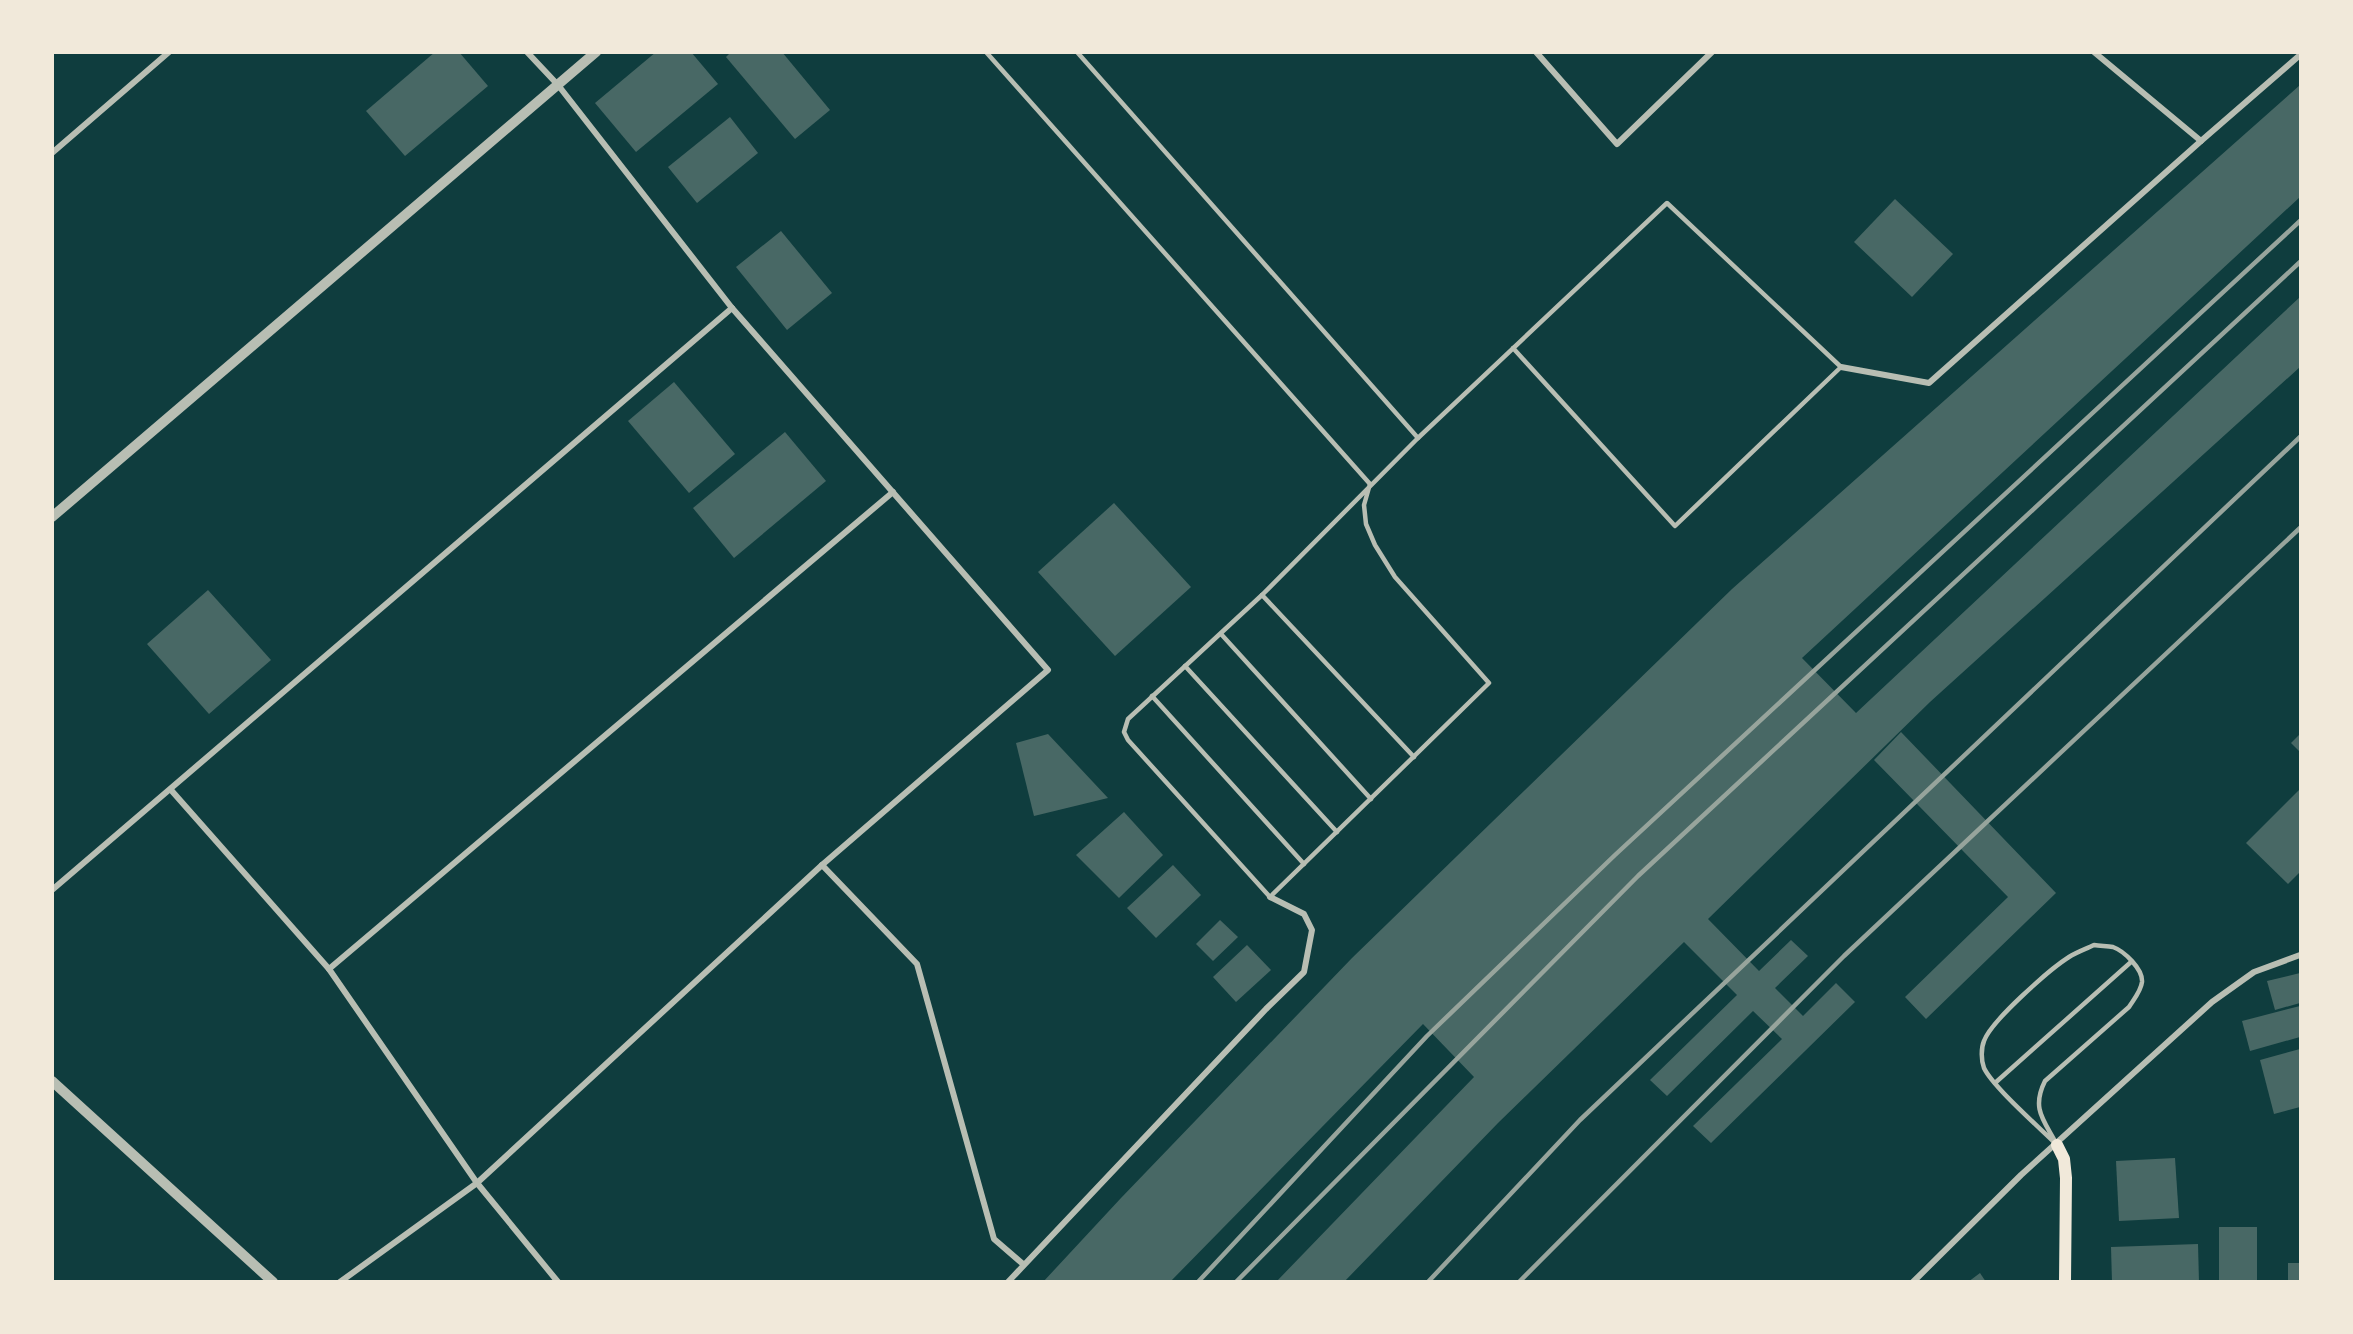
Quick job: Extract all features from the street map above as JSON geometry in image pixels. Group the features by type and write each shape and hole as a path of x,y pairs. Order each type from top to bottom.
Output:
{"main road":[{"path":"2057,1145 2064,1159 2066,1178 2065,1281"}],"street":[{"path":"52,153 169,52"},
{"path":"340,1281 477,1183 822,865 1048,670 732,308 558,85 526,52"},
{"path":"52,517 596,52"},
{"path":"1536,52 1617,144 1712,52"},
{"path":"2094,52 2201,141"},
{"path":"1841,367 1929,384 2201,141 2301,55"},
{"path":"52,890 732,308"},
{"path":"329,969 893,492"},
{"path":"171,790 329,969 477,1183 558,1281"},
{"path":"822,865 917,964 994,1239 1023,1264"},
{"path":"1008,1281 1266,1009 1304,972 1312,930 1304,914 1270,897"},
{"path":"1912,1281 2021,1175 2057,1145 2212,1002 2254,972 2301,955"},
{"path":"52,1081 273,1281"}],"lane":[{"path":"986,52 1370,484"},
{"path":"1077,52 1418,438"},
{"path":"1370,484 1364,505 1366,524 1375,545 1395,577 1489,683 1270,897 1128,740 1124,732 1128,719 1262,595 1370,484 1452,405 1667,203 1841,367 1675,526 1513,348"},
{"path":"1262,595 1414,757"},
{"path":"1221,634 1371,799"},
{"path":"1185,666 1337,832"},
{"path":"1152,696 1304,864"},
{"path":"2094,945 2117,949 2140,972 2142,981 2138,994 2129,1007 2045,1082 2037,1097 2039,1109 2057,1145 1995,1083 1985,1068 1982,1055 1984,1041 1993,1027 2034,985 2068,957 2094,945"},
{"path":"1995,1083 2131,962"}],"building":[{"path":"435,52 459,52 488,86 405,156 366,111"},
{"path":"656,52 691,52 718,84 636,152 595,103"},
{"path":"731,52 782,52 830,110 795,139 726,57"},
{"path":"2300,85 2300,197 1802,658 1856,713 2300,297 2300,367 1930,702 1708,919 1759,971 1791,940 1808,956 1775,988 1803,1016 1836,983 1855,1002 1711,1143 1693,1126 1782,1039 1753,1011 1667,1096 1650,1080 1737,995 1684,942 1498,1123 1344,1282 1276,1282 1474,1077 1423,1024 1170,1282 1043,1282 1352,958 1732,589"},
{"path":"730,117 758,153 697,203 668,167"},
{"path":"1895,199 1953,254 1912,297 1854,242"},
{"path":"781,231 832,293 787,330 736,267"},
{"path":"674,382 735,454 689,493 628,421"},
{"path":"785,432 826,481 734,558 693,508"},
{"path":"1114,503 1191,587 1115,656 1038,572"},
{"path":"208,590 271,660 209,714 147,644"},
{"path":"1901,732 2056,893 1926,1019 1905,997 2008,897 1874,760"},
{"path":"1048,734 1108,798 1034,816 1016,743"},
{"path":"2300,734 2300,752 2291,743"},
{"path":"2300,789 2300,872 2288,884 2246,843"},
{"path":"1124,812 1163,855 1119,898 1076,855"},
{"path":"1173,865 1201,895 1156,938 1127,908"},
{"path":"1220,920 1238,937 1213,961 1196,944"},
{"path":"1247,945 1271,970 1236,1002 1213,977"},
{"path":"2300,973 2300,1003 2275,1010 2267,981"},
{"path":"2300,1006 2300,1037 2250,1051 2242,1021"},
{"path":"2300,1049 2300,1107 2274,1114 2260,1060"},
{"path":"2175,1158 2179,1218 2119,1221 2116,1161"},
{"path":"2219,1227 2257,1227 2257,1282 2219,1282"},
{"path":"2198,1244 2199,1282 2112,1282 2111,1247"},
{"path":"2288,1263 2300,1263 2300,1282 2288,1282"},
{"path":"1980,1273 1986,1282 1968,1282"}],"railway":[{"path":"1198,1282 1427,1036 1615,855 2300,221"},
{"path":"1236,1282 1638,876 2300,262"},
{"path":"1428,1282 1580,1120 2300,437"},
{"path":"1519,1282 1844,956 2300,528"}]}
